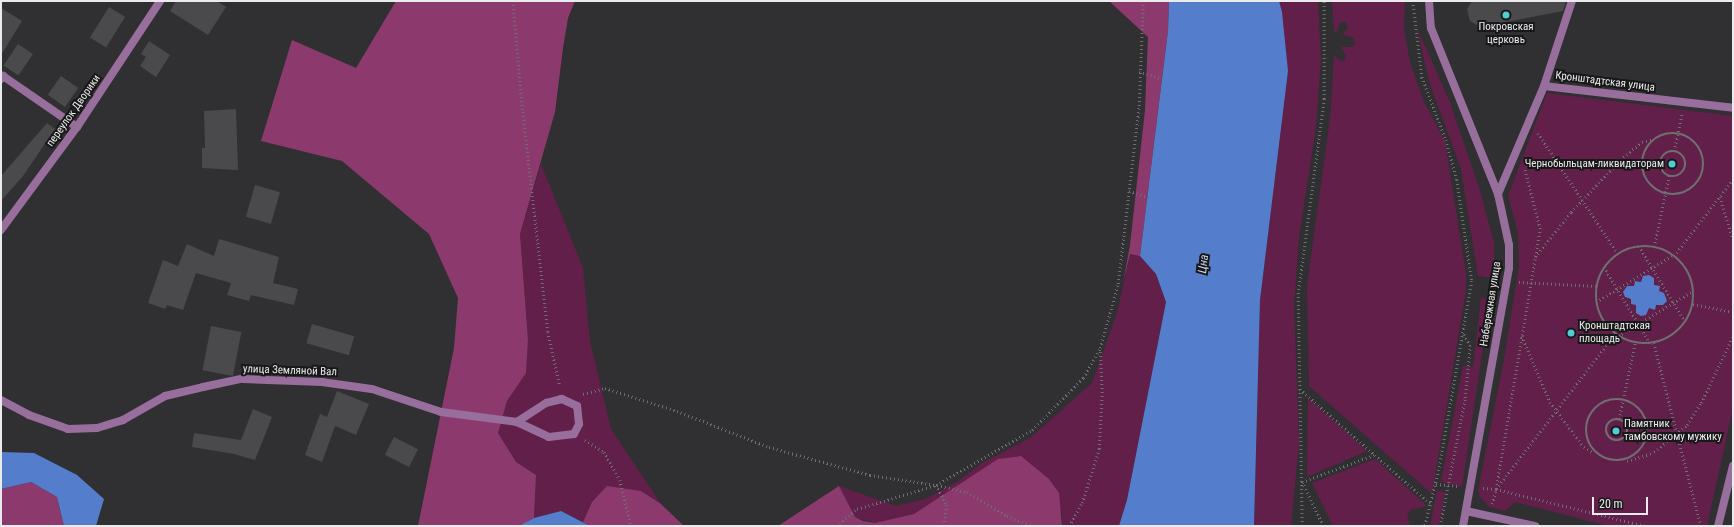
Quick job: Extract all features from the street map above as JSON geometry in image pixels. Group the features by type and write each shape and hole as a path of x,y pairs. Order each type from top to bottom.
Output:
{"street":[{"name":"переулок Дворики","path":"1,230 77,127 160,1"},
{"name":"Набережная улица","path":"1429,1 1431,28 1498,194 1509,246 1507,281 1463,526"},
{"path":"1544,86 1572,1"},
{"path":"1,79 3,76 77,127"},
{"name":"Кронштадтская улица","path":"1498,194 1544,86 1733,108"},
{"name":"улица Земляной Вал","path":"1,400 29,415 68,429 97,428 123,420 165,396 242,379 322,382 372,389 441,412 517,422 549,437 574,434"},
{"path":"517,422 546,403 562,400 578,406 578,424 574,434"},
{"path":"1718,526 1733,466"},
{"path":"1466,511 1535,526"}],"path":[{"path":"513,1 522,112 548,332 562,400 605,388 677,411 769,447 870,475 936,485 967,492 1007,516 1033,526"},
{"path":"836,526 857,510 936,485 1032,430 1083,378 1100,348 1118,284 1139,106 1143,1"},
{"path":"1302,526 1298,294 1324,99 1324,1"},
{"path":"1413,1 1422,76 1446,140 1464,213 1472,281 1464,335 1432,505 1425,526"},
{"path":"1140,72 1162,78"},
{"path":"1674,151 1684,102"},
{"path":"1529,120 1618,254"},
{"path":"1535,257 1582,200 1623,157 1642,142 1665,133 1678,133 1690,137 1699,146 1704,158 1704,170 1699,181 1690,190 1679,195 1665,195 1651,186 1642,172 1641,160 1645,148 1654,138"},
{"path":"1490,515 1496,489 1540,229 1518,145"},
{"path":"1674,151 1683,156 1685,166 1680,175 1669,176 1662,172 1660,162 1665,153 1674,151"},
{"path":"1654,247 1669,176"},
{"path":"1596,302 1674,255 1733,179"},
{"path":"1129,192 1148,197"},
{"path":"1719,197 1733,239"},
{"path":"1639,246 1686,323"},
{"path":"1639,246 1654,247 1674,255 1690,275 1694,291 1693,304 1686,323 1676,334 1652,344 1635,343 1615,334 1603,320 1596,302 1597,286 1604,267 1618,254 1639,246"},
{"path":"1604,267 1652,344 1678,434 1702,526"},
{"path":"1507,281 1597,286"},
{"path":"1618,336 1694,291"},
{"path":"1693,304 1733,312"},
{"path":"1496,489 1615,334"},
{"path":"1440,526 1465,398 1470,346 1464,335"},
{"path":"1522,336 1540,382 1556,411 1584,447 1600,457 1610,461 1623,461 1641,458 1654,452 1678,434 1701,403 1733,336"},
{"path":"1619,419 1635,343"},
{"path":"1069,526 1082,503 1100,449 1102,393 1100,348"},
{"path":"1300,389 1432,505"},
{"path":"1600,457 1591,449 1586,438 1586,426 1590,414 1598,405 1610,400 1623,399 1634,404 1643,412 1648,424 1648,436 1643,448 1634,457 1623,461"},
{"path":"1619,419 1627,424 1628,432 1623,440 1615,442 1608,437 1606,429 1610,421 1619,419"},
{"path":"574,434 604,452 620,480 631,526"},
{"path":"1302,482 1374,455"},
{"path":"1302,482 1323,526"},
{"path":"1436,484 1496,489 1646,526"},
{"path":"936,485 947,505 944,526"}],"shaded area":[{"path":"396,1 575,1 568,18 555,112 520,234 528,340 526,373 507,401 498,433 516,462 536,475 534,518 519,526 418,526 454,348 458,298 429,234 342,161 261,141 292,40 356,68"},
{"path":"1109,1 1169,1 1168,31 1140,256 1130,254 1123,283 1130,245 1145,110 1148,37"},
{"path":"1279,1 1318,1 1321,59 1316,127 1299,237 1294,306 1299,443 1291,526 1254,526 1260,300 1288,71"},
{"path":"1332,1 1405,1 1404,29 1410,62 1424,102 1445,141 1466,274 1466,290 1432,494 1309,386 1307,286 1330,119 1334,54 1339,60 1344,61 1346,56 1341,47 1352,47 1355,43 1353,37 1342,35 1348,28 1346,22 1340,22 1337,31 1334,32"},
{"path":"1417,28 1449,100 1479,187 1494,243 1494,278 1478,276 1461,169 1429,81"},
{"path":"1547,93 1733,116 1733,408 1707,526 1609,526 1515,502 1505,511 1489,507 1479,496 1478,491 1504,359 1519,266 1518,233 1508,196","holes":["1641,282 1659,291 1665,303 1649,308 1631,304 1632,299 1625,297 1623,292"]},
{"path":"541,164 583,268 590,341 611,429 661,504 641,491 592,502 583,522 561,511 534,518 536,475 516,462 498,433 507,401 526,373 528,340 520,234"},
{"path":"1130,254 1140,256 1156,274 1166,302 1127,500 1119,526 1062,526 1062,511 956,488 914,514 875,523 855,517 839,486 896,506 925,499 957,482 982,463 1030,438 1092,383 1117,313"},
{"path":"1481,298 1490,300 1462,487 1441,482 1463,366 1473,367"},
{"path":"1308,398 1367,451 1307,477"},
{"path":"1021,456 1049,479 1059,493 1062,526 778,526 839,486 855,517 863,521 875,523 914,514 998,459"},
{"path":"1375,459 1427,506 1410,510 1407,517 1411,526 1333,526 1312,483"},
{"path":"31,482 57,497 64,526 1,526 1,489"},
{"path":"607,486 641,491 661,504 684,526 590,526 583,522 592,502"},
{"path":"1437,491 1445,492 1439,526 1430,526"}],"water":[{"name":"Цна","path":"1169,1 1279,1 1282,12 1288,71 1260,300 1254,526 1119,526 1127,500 1166,302 1156,274 1140,256 1168,31"},
{"path":"1649,275 1654,278 1654,285 1660,286 1659,291 1664,293 1667,301 1663,305 1656,305 1655,310 1649,308 1646,315 1641,316 1636,313 1636,305 1631,304 1631,299 1625,297 1623,292 1627,286 1634,286 1635,281 1641,282 1643,276"},
{"path":"1,452 34,453 77,475 104,499 96,526 64,526 57,497 31,482 1,489"},
{"path":"561,511 590,526 519,526 534,518"}],"building":[{"path":"176,1 217,1 226,7 208,35 170,11"},
{"name":"Покровская церковь","path":"1472,1 1566,1 1563,11 1480,27 1470,21 1467,9"},
{"path":"109,7 125,17 106,48 90,38"},
{"path":"1,8 22,21 1,55"},
{"path":"149,41 170,55 156,77 140,66 146,57 141,54"},
{"path":"18,44 33,54 18,76 3,66"},
{"path":"61,76 78,88 65,107 48,95"},
{"path":"236,109 238,170 202,168 202,148 205,148 204,111"},
{"path":"47,123 55,129 23,176 1,201 1,176"},
{"path":"255,185 280,192 271,224 246,217"},
{"path":"219,239 279,257 273,283 298,289 294,305 251,295 249,301 227,295 231,283 196,273 183,310 167,305 165,309 148,303 163,260 178,266 187,244 214,256"},
{"path":"312,324 354,336 349,355 306,343"},
{"path":"211,326 241,332 233,376 202,370"},
{"path":"337,391 369,404 356,435 335,426 322,462 305,455 320,414 327,417"},
{"path":"253,409 272,417 255,460 234,454 192,447 194,433 241,440"},
{"path":"394,437 418,449 409,467 385,455"}],"place":[{"name":"Покровская церковь","path":"1506,15"},
{"name":"Чернобыльцам-ликвидаторам","path":"1672,164"},
{"name":"Кронштадтская площадь","path":"1571,333"},
{"name":"Памятник тамбовскому мужику","path":"1616,431"}]}
